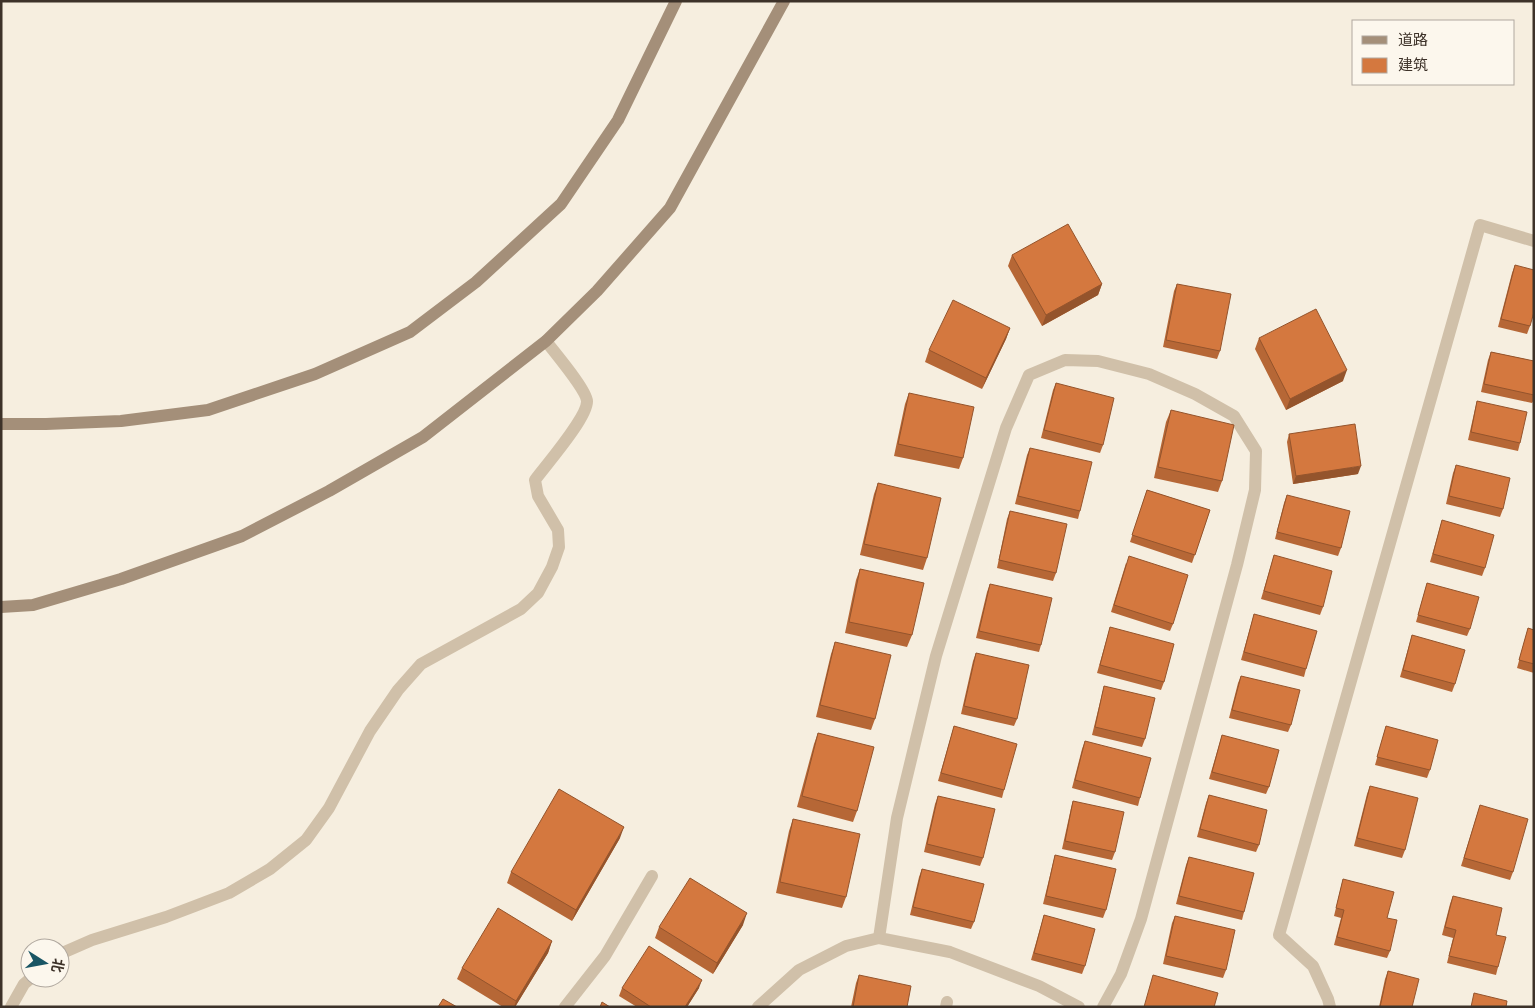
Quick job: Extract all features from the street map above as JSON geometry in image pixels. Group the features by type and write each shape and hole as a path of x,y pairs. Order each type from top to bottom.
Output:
{"main road":[{"path":"1,424 121,421 208,410 315,374 410,332 476,282 561,204 618,120 676,1"},
{"path":"1,608 33,605 121,579 242,536 329,491 423,437 546,341 597,291 670,208 784,1"}],"lane":[{"path":"1330,1007 1313,966 1279,934 1480,225 1534,241"},
{"path":"70,950 92,940 229,893 270,869 306,840 329,808 370,731 398,690 421,664 520,610 538,593 552,568 558,547 558,530 538,496 535,480 582,417 587,401 582,390 546,341"},
{"path":"879,938 897,818 936,656 1006,428 1029,375 1065,360 1098,361 1149,374 1195,394 1234,416 1256,451 1255,490 1237,565 1141,919 1121,974 1103,1007"},
{"path":"565,1007 605,956 652,876"},
{"path":"758,1007 799,970 846,946 879,938 950,952 1039,986 1079,1007"},
{"path":"11,1007 22,988"}],"building":[{"path":"1068,224 1102,284 1046,315 1012,255"},
{"path":"1515,265 1534,270 1534,312 1530,326 1501,319"},
{"path":"1177,284 1231,294 1220,351 1166,340"},
{"path":"953,300 1010,328 986,378 929,350"},
{"path":"1316,309 1347,370 1290,399 1259,338"},
{"path":"1491,352 1534,361 1534,395 1484,384"},
{"path":"1056,383 1114,398 1103,445 1044,430"},
{"path":"909,393 974,407 963,458 898,444"},
{"path":"1477,401 1527,412 1520,443 1471,432"},
{"path":"1171,410 1234,425 1222,481 1158,467"},
{"path":"1355,424 1361,466 1296,476 1289,434"},
{"path":"1030,448 1092,462 1080,511 1018,496"},
{"path":"1456,465 1510,478 1503,509 1449,496"},
{"path":"878,483 941,498 927,558 864,544"},
{"path":"1147,490 1210,510 1195,555 1132,535"},
{"path":"1287,495 1350,511 1341,548 1277,532"},
{"path":"1010,511 1067,524 1056,573 999,560"},
{"path":"1442,520 1494,535 1485,568 1433,554"},
{"path":"1274,555 1332,571 1323,607 1264,591"},
{"path":"1129,556 1188,575 1173,624 1114,605"},
{"path":"860,569 924,583 912,635 849,622"},
{"path":"1427,583 1479,597 1470,629 1418,615"},
{"path":"990,584 1052,598 1041,645 979,631"},
{"path":"1254,614 1317,631 1306,669 1244,652"},
{"path":"1110,627 1174,644 1164,682 1100,665"},
{"path":"1528,628 1534,630 1534,664 1519,660"},
{"path":"1412,635 1465,650 1455,684 1403,670"},
{"path":"835,642 891,655 875,719 820,705"},
{"path":"976,653 1029,665 1017,719 964,706"},
{"path":"1241,676 1300,690 1291,725 1232,710"},
{"path":"1104,686 1155,698 1145,739 1095,727"},
{"path":"954,726 1017,744 1004,790 941,773"},
{"path":"1386,726 1438,740 1430,770 1377,757"},
{"path":"818,733 874,747 857,811 802,796"},
{"path":"1222,735 1279,750 1269,787 1212,772"},
{"path":"1085,741 1151,758 1140,798 1075,780"},
{"path":"1370,786 1418,798 1405,850 1357,838"},
{"path":"559,789 624,827 576,910 511,872"},
{"path":"1209,795 1267,810 1259,845 1200,829"},
{"path":"938,796 995,809 983,858 927,844"},
{"path":"1073,801 1124,812 1115,852 1065,841"},
{"path":"1480,805 1528,819 1513,872 1464,858"},
{"path":"793,819 860,834 846,897 780,882"},
{"path":"1055,855 1116,869 1106,910 1046,896"},
{"path":"1189,857 1254,873 1244,912 1179,896"},
{"path":"922,869 984,884 974,922 913,907"},
{"path":"690,878 747,913 717,963 659,927"},
{"path":"1343,879 1394,892 1387,918 1397,920 1390,951 1337,937 1344,910 1336,908"},
{"path":"1453,896 1502,908 1496,935 1506,937 1498,967 1449,956 1456,930 1445,927"},
{"path":"498,908 552,941 516,1001 462,968"},
{"path":"1044,915 1095,929 1085,966 1034,953"},
{"path":"1175,916 1235,930 1226,970 1166,956"},
{"path":"649,946 702,980 685,1007 651,1007 622,988"},
{"path":"1388,971 1419,979 1412,1007 1380,1007"},
{"path":"859,975 911,986 907,1007 853,1007"},
{"path":"1153,975 1218,993 1214,1007 1144,1007"},
{"path":"1474,993 1507,1001 1506,1007 1471,1007"},
{"path":"443,999 457,1007 438,1007"},
{"path":"602,1002 610,1007 600,1007"}]}
